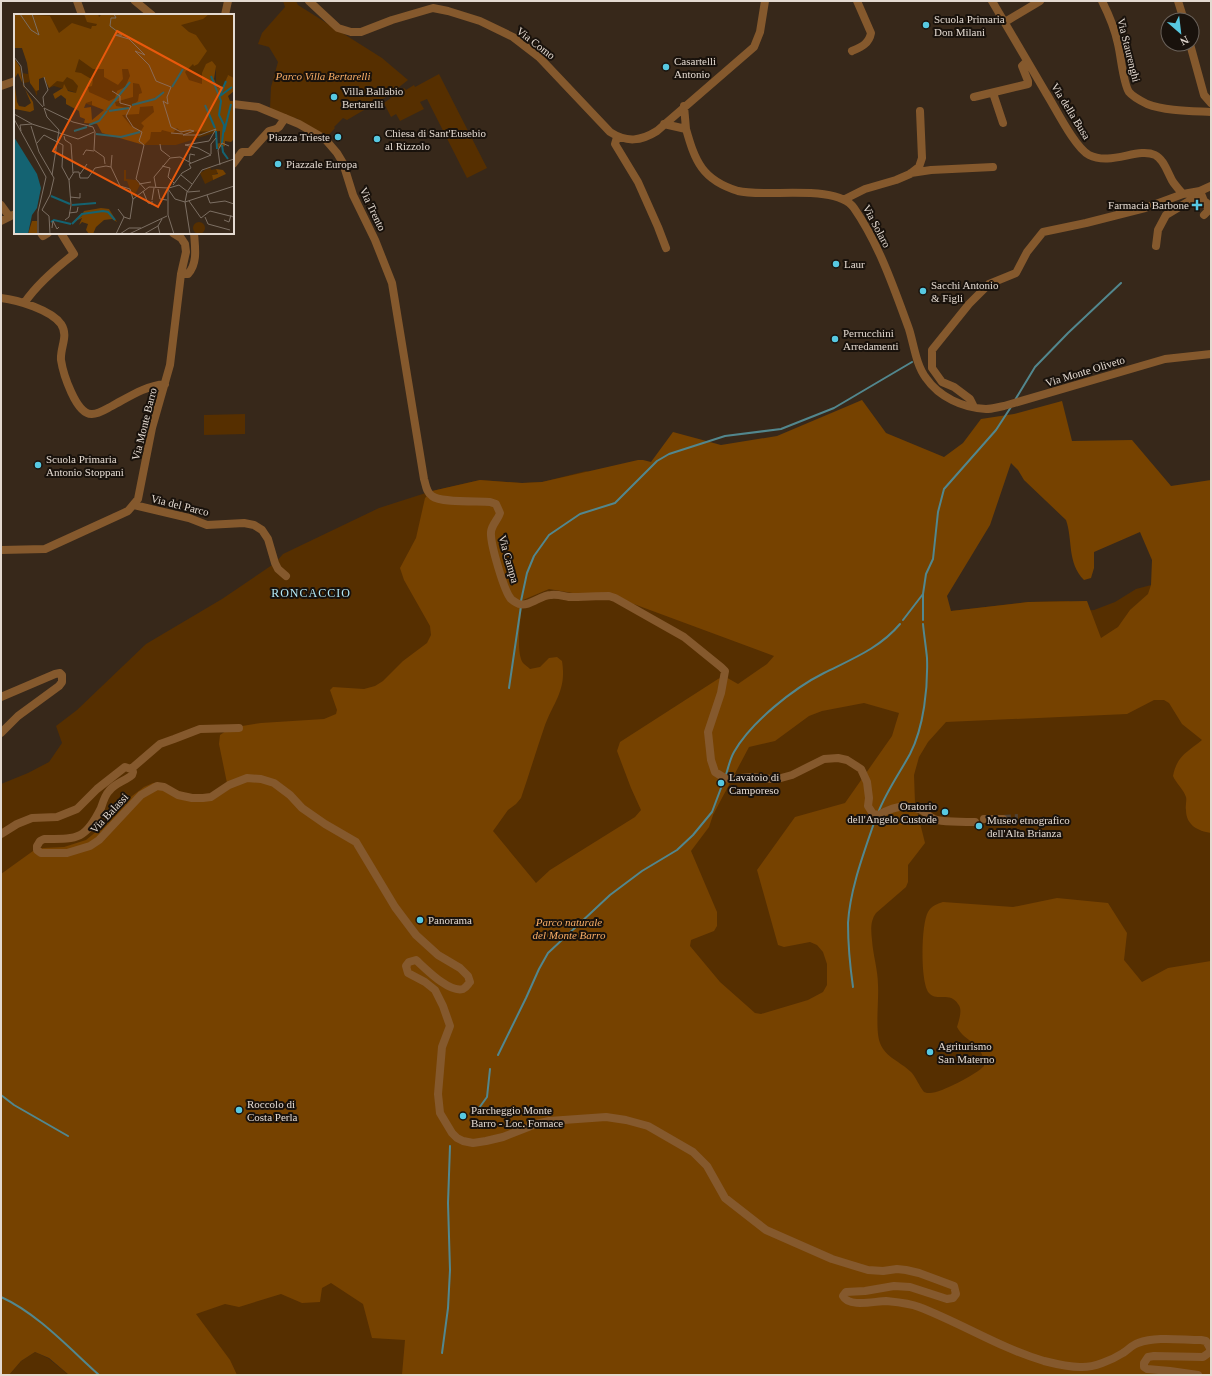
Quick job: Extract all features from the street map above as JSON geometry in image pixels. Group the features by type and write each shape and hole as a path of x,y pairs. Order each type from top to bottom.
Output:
{"street":[{"path":"77,1 82,14"},
{"path":"135,1 151,14"},
{"path":"225,14 228,1"},
{"name":"Via Como","path":"309,1 338,28 351,32 361,32 392,20 433,8 480,21 513,37 539,57 554,71 610,132 617,137"},
{"path":"666,248 638,182 615,144 617,137 631,140 646,138 754,47 760,32 766,1"},
{"path":"852,51 866,44 870,39 871,33 857,1"},
{"name":"Via della Busa","path":"992,1 1067,128 1083,151 1088,155 1099,158 1116,158 1143,153 1155,155 1162,162 1172,181 1183,194"},
{"path":"1005,22 1030,4 1040,1"},
{"name":"Via Staurenghi","path":"1102,1 1109,16 1118,43 1125,80 1129,92 1138,100 1148,105 1169,109 1211,112"},
{"path":"1178,1 1181,12"},
{"path":"1192,52 1204,95 1211,103"},
{"path":"974,97 1028,84 1022,66 1027,60"},
{"path":"1,86 14,81"},
{"path":"993,93 1003,122"},
{"path":"234,104 258,107 285,118 279,127 269,131 250,152 242,152 234,163"},
{"path":"684,106 686,129 694,154 702,168 728,187 738,191 752,193 778,192 833,195 845,199 865,189 896,180 910,174 931,170 993,167"},
{"path":"910,174 919,167 922,158 920,111"},
{"name":"Via Trento","path":"285,118 325,139 332,146 343,163 353,195 375,240 392,283"},
{"path":"664,124 686,129"},
{"path":"970,407 970,399 954,387 942,382 932,368 932,350 969,304 989,284 1016,273 1027,252 1043,232 1145,208 1183,194 1200,191 1211,186"},
{"path":"1200,191 1204,201 1207,203 1208,212 1204,215"},
{"path":"1156,246 1158,230 1166,215 1191,200 1200,191"},
{"name":"Via Solaro","path":"845,199 860,215 878,250 925,378 937,390 950,399 970,407"},
{"path":"1,221 12,215 2,207"},
{"path":"25,302 33,290 74,254 63,234"},
{"name":"Via Monte Barro","path":"134,505 138,499 152,428 170,365 181,274 186,252 185,244 181,238 175,234"},
{"path":"181,274 188,274 192,270 195,260 194,234"},
{"name":"Via Campa","path":"392,283 424,479 428,492 433,497 446,500 482,501 496,504 500,513 492,525 491,532 493,552 505,586 511,598 518,604 525,605 543,596 551,595 569,597 609,596 684,637 721,667 725,671 721,693 708,732 711,760 715,772 723,777 729,779 752,777 771,779 781,778 792,775 824,759 838,758 847,760 861,769 867,782 869,798 868,806 876,814 893,807 909,806 922,810 935,820 975,822"},
{"path":"1,298 25,302 57,319 63,327 64,339 61,360 67,383 80,408 85,413 96,414 143,390 165,384"},
{"name":"Via Monte Oliveto","path":"970,407 987,409 1004,406 1166,359 1211,354"},
{"path":"1,550 45,549 128,511 134,505"},
{"name":"Via del Parco","path":"134,505 189,518 207,525 244,523 254,525 262,530 268,539 275,563 278,569 286,576"},
{"path":"1,697 55,674 60,673 62,675 62,682 59,686 18,716 1,733"},
{"path":"131,769 160,744 200,729 239,728"},
{"name":"Via Balassi","path":"1,834 17,824 32,818 57,818 77,809 97,789 125,767 129,767 131,769 133,772 132,775 117,783 108,791 91,826 86,832 80,836 70,839 40,840 37,846 39,852 67,853 90,846 99,840 141,795 157,786 164,786 178,795 192,798 203,798 211,796 229,785 247,778 261,779 274,783 290,795 302,808 325,824 356,842 395,907 416,935 438,955 460,968 468,976 470,982 466,987 463,989 457,989 436,978 416,960 410,962 406,966 408,973 425,982 435,990 443,1006 450,1026 442,1048 438,1094 440,1113 452,1133 457,1138 473,1143 503,1137 536,1124 549,1121 606,1117 626,1120 648,1126 694,1152 707,1166 725,1198 766,1230 832,1259 868,1270 883,1271 897,1269 918,1273 954,1286 956,1290 956,1294 952,1298 947,1299 910,1287 894,1286 865,1291 846,1292 843,1296 846,1299 868,1303 884,1301 917,1306 1024,1355 1061,1365 1082,1368 1115,1358 1137,1343 1145,1341 1169,1339 1206,1341 1210,1348 1210,1352 1203,1357 1154,1356 1148,1357 1144,1363 1144,1367 1147,1369 1198,1375"},
{"path":"984,819 1003,818"}],"green space":[{"name":"Parco Villa Bertarelli","path":"283,1 296,1 298,5 382,58 408,80 388,96 347,120 343,118 327,137 296,118 293,119 270,109 271,87 278,62 269,47 258,44 262,33 285,7"},
{"path":"439,74 487,168 467,178 427,99 420,102 424,109 400,121 396,114 391,117 384,103 404,88 406,90 414,85 415,87"},
{"name":"Parco naturale del Monte Barro","path":"862,400 886,433 944,457 963,443 981,419 1014,414 1062,401 1072,441 1132,440 1171,486 1211,480 1211,833 1197,829 1188,820 1186,797 1173,776 1177,763 1180,759 1202,740 1182,724 1169,703 1164,700 1154,700 1127,714 946,722 928,742 919,757 914,775 915,803 925,843 908,865 908,882 906,887 876,913 871,930 878,979 877,1022 880,1043 882,1048 889,1056 907,1068 924,1092 928,1093 950,1087 974,1074 984,1066 983,1058 978,1047 960,1032 957,1027 960,1018 960,1009 958,1004 951,998 932,996 926,987 922,953 924,928 928,912 936,904 943,902 1013,907 1057,898 1108,903 1127,933 1124,960 1142,982 1168,968 1211,961 1211,1375 402,1375 405,1340 372,1338 363,1304 331,1283 322,1288 320,1302 302,1303 281,1294 239,1307 225,1304 196,1314 230,1360 237,1375 69,1375 49,1358 35,1352 21,1361 9,1375 1,1375 1,874 33,851 43,848 64,847 86,840 113,818 121,806 132,796 144,787 153,783 160,783 186,794 212,794 227,783 219,744 220,735 226,731 242,726 261,723 324,719 336,714 337,710 330,690 333,687 364,689 375,686 383,681 403,661 427,643 431,635 430,626 404,580 400,568 416,538 425,498 432,491 480,480 522,483 542,482 638,460 651,462 673,432 721,445 777,436","holes":["1011,463 1018,470 1024,480 1066,520 1075,566 1084,580 1091,578 1094,568 1094,552 1140,532 1152,560 1151,585 1148,594 1130,610 1118,627 1101,638 1087,601 1028,602 951,611 947,596 990,525","549,589 631,603 774,656 767,664 738,684 724,676 718,679 620,742 617,751 641,810 635,817 550,870 536,883 493,831 508,810 521,798 544,728 561,689 563,680 562,661 557,657 549,658 540,667 530,669 523,663 519,650 523,600","864,703 899,713 892,736 845,803 795,817 757,870 778,945 784,947 810,942 817,945 823,952 827,964 827,985 823,992 808,1000 761,1014 755,1013 720,982 690,946 691,940 714,931 717,926 717,912 691,851 709,827 713,815 749,747 775,741 809,716 822,711"]},
{"path":"245,414 245,434 204,435 204,415"},
{"name":"Parco naturale del Monte Barro","path":"586,471 951,611 1028,602 1069,601 1079,611 1094,610 1115,602 1136,589 1155,584 1211,582 1211,1375 99,1375 1,1297 1,784 28,773 49,762 62,743 56,726 77,710 146,644 222,599 275,563 283,554 379,508 432,491 480,480 522,483 542,482"},
{"path":"35,1352 48,1358 69,1375 9,1375 21,1361"}],"waterway":[{"path":"1015,400 1035,367 1068,333 1121,283"},
{"path":"521,601 527,573 534,556 549,535 580,514 615,503 657,461 669,454 725,436 781,429 834,408 912,362"},
{"path":"923,620 923,594 926,574 933,559 938,512 944,489 996,430 1011,407"},
{"path":"903,620 923,594"},
{"path":"509,688 521,606"},
{"path":"726,775 733,755 742,741 751,729 774,707 812,679 855,658 875,646 884,640 900,624"},
{"path":"878,813 889,790 910,754 919,732 926,694 927,669 923,624"},
{"path":"498,1055 548,953 610,895 642,871 677,850 693,835 712,812 724,780"},
{"path":"853,987 848,939 849,910 859,869 876,817"},
{"path":"479,1108 487,1097 490,1069"},
{"path":"1,1095 14,1105 68,1136"},
{"path":"442,1353 448,1308 450,1270 448,1203 450,1146"},
{"path":"1,1297 27,1312 40,1322 99,1375"}],"tunnel":[{"path":"1003,819 1018,818"}],"place":[{"name":"Scuola Primaria Don Milani","path":"926,25"},
{"name":"Casartelli Antonio","path":"666,67"},
{"name":"Villa Ballabio Bertarelli","path":"334,97"},
{"name":"Piazza Trieste","path":"338,137"},
{"name":"Chiesa di Sant'Eusebio al Rizzolo","path":"377,139"},
{"name":"Piazzale Europa","path":"278,164"},
{"name":"Farmacia Barbone","path":"1197,205"},
{"name":"Laur","path":"836,264"},
{"name":"Sacchi Antonio & Figli","path":"923,291"},
{"name":"Perrucchini Arredamenti","path":"835,339"},
{"name":"Scuola Primaria Antonio Stoppani","path":"38,465"},
{"name":"Lavatoio di Camporeso","path":"721,783"},
{"name":"Oratorio dell'Angelo Custode","path":"945,812"},
{"name":"Museo etnografico dell'Alta Brianza","path":"979,826"},
{"name":"Panorama","path":"420,920"},
{"name":"Agriturismo San Materno","path":"930,1052"},
{"name":"Roccolo di Costa Perla","path":"239,1110"},
{"name":"Parcheggio Monte Barro - Loc. Fornace","path":"463,1116"}],"district":[{"name":"RONCACCIO","path":"311,593"}]}
